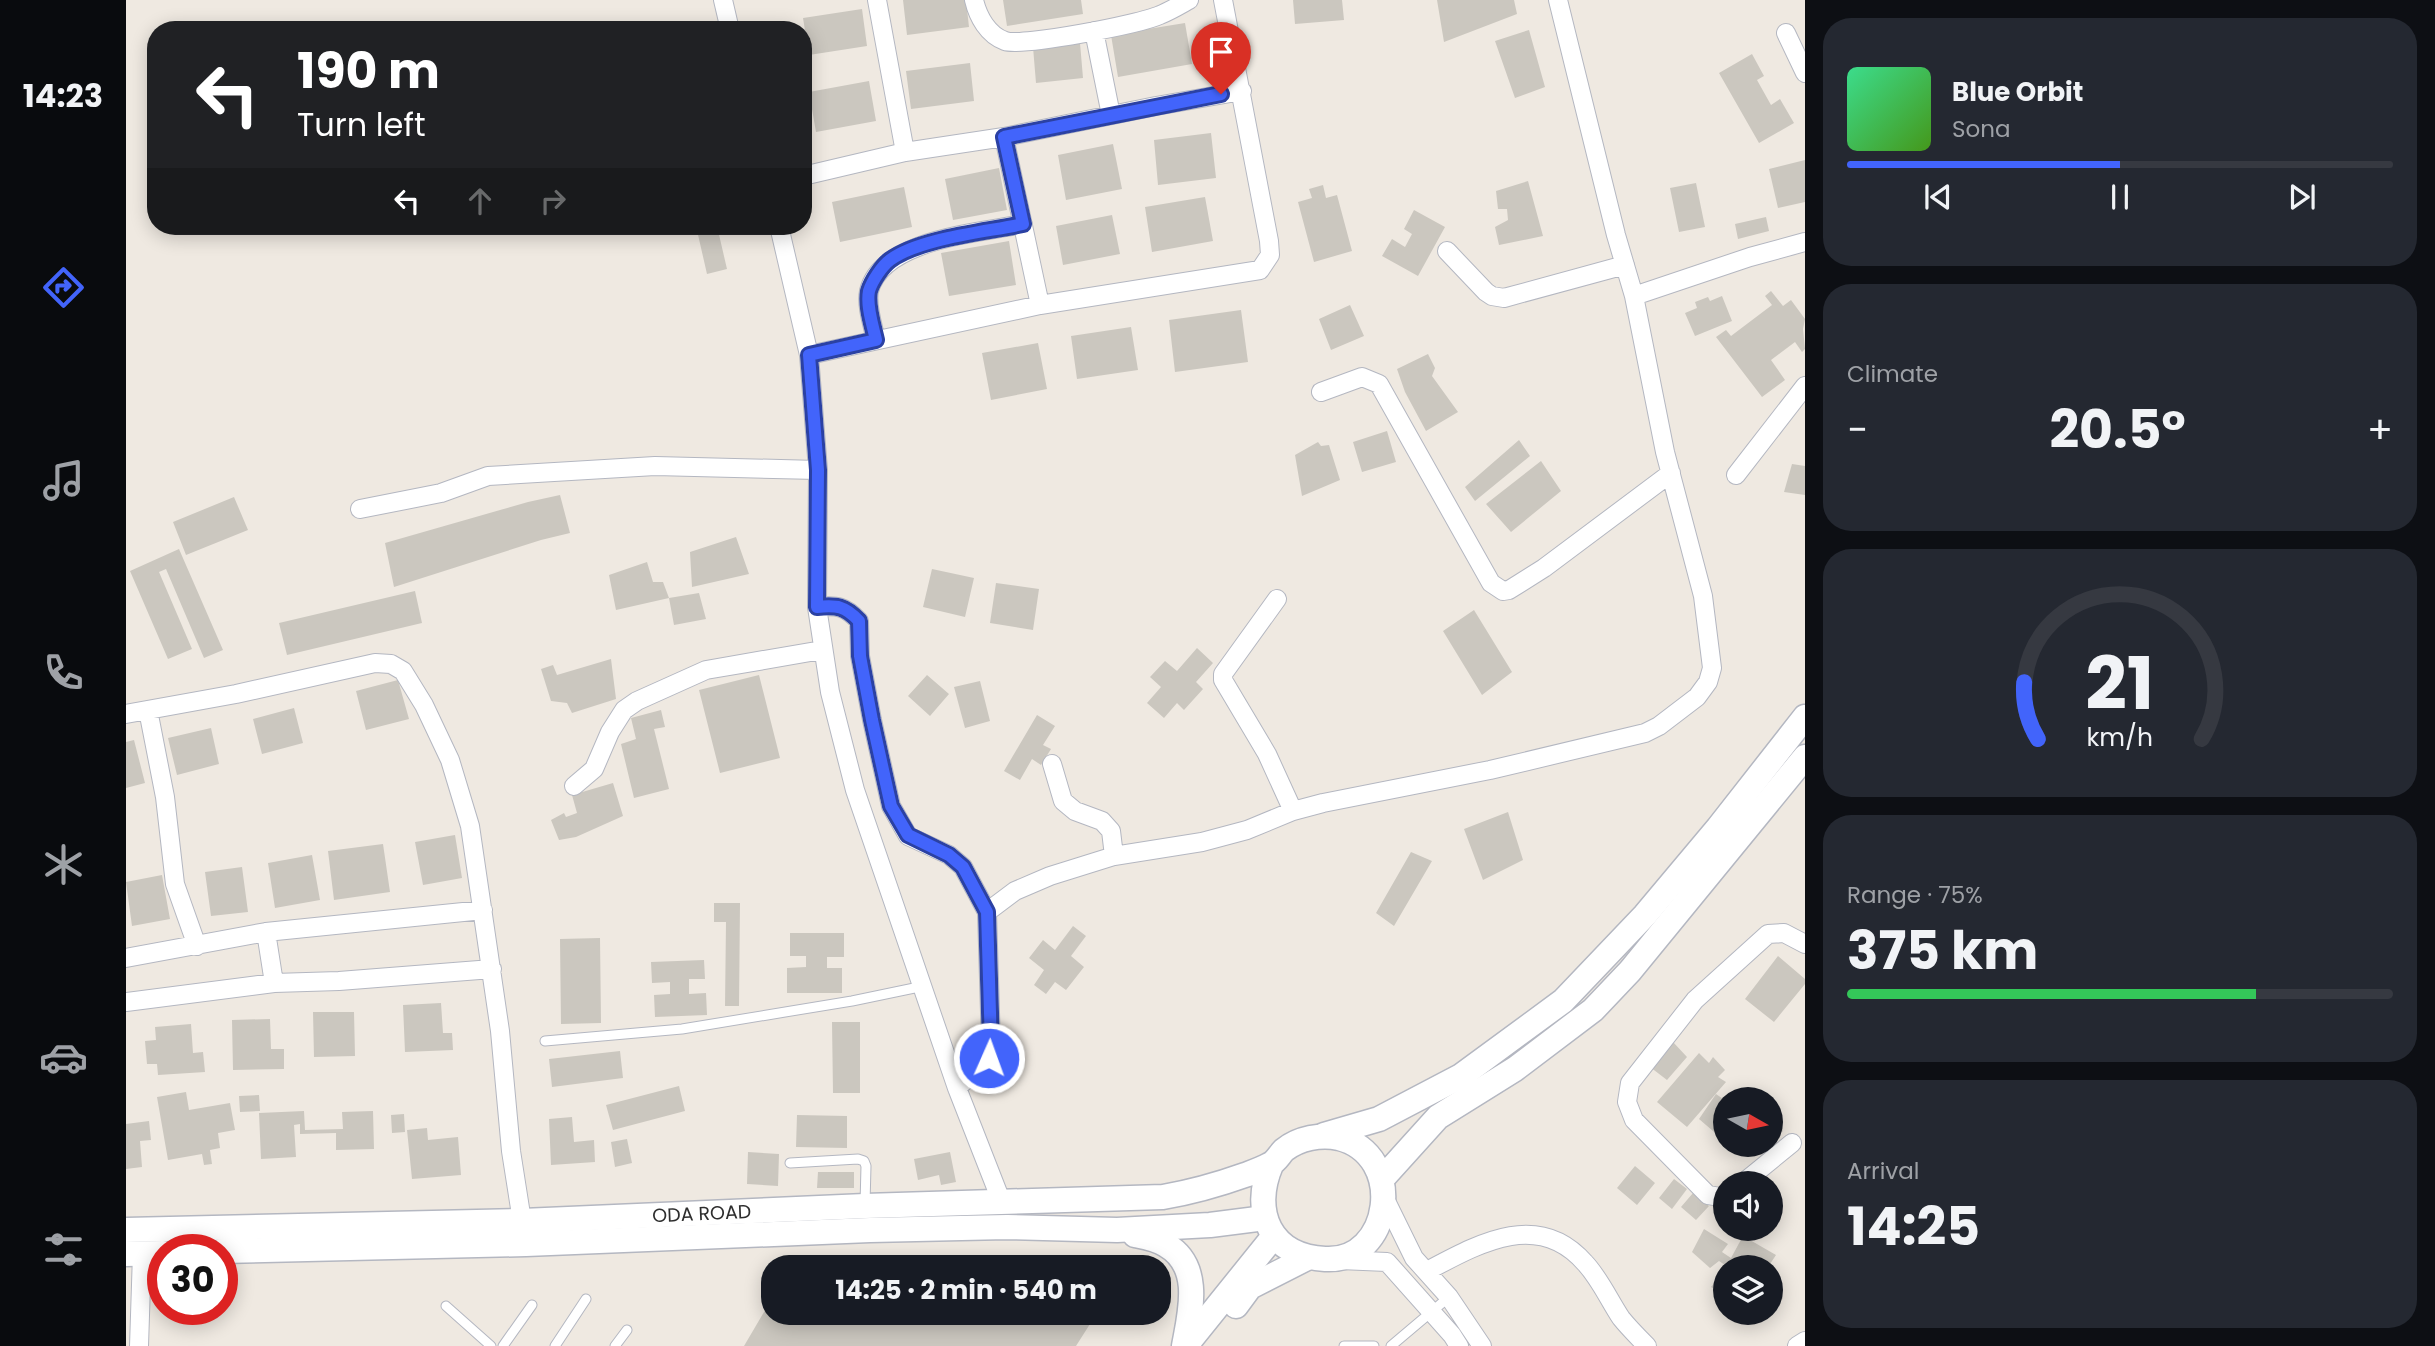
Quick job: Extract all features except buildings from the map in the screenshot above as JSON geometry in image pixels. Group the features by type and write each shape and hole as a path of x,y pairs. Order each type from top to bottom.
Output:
{"street":[{"path":"723,0 728,21"},
{"path":"877,0 905,152"},
{"path":"974,0 976,9 990,33 1007,42 1094,31 1159,16 1189,0"},
{"path":"809,355 1040,305 1260,270 1270,255 1269,241 1223,0"},
{"path":"987,912 1026,886 1114,856 1202,842 1247,830 1293,811 1490,770 1645,733 1659,726 1697,697 1708,682 1712,668 1703,596 1671,473 1634,296 1558,0"},
{"path":"1094,31 1111,115"},
{"path":"1786,33 1805,73"},
{"path":"812,174 905,152 1004,137 1242,91"},
{"path":"1004,137 1040,305"},
{"path":"876,340 869,292 876,276 890,260 923,244 1023,224"},
{"path":"781,235 809,355 818,470 817,607 830,692 855,790 957,1088 1002,1203"},
{"path":"1634,296 1749,257 1805,242"},
{"path":"1447,251 1486,292 1504,298 1625,265"},
{"path":"1321,392 1362,377 1379,384 1491,583 1503,591 1544,568 1671,473"},
{"path":"1736,475 1805,386"},
{"path":"360,509 441,493 488,476 655,466 818,470"},
{"path":"1277,599 1223,674 1223,680 1267,754 1293,811"},
{"path":"817,607 836,605 848,609 859,621 860,656 874,731 891,806 900,825 908,835 949,855 963,867 987,912 991,1046 989,1058 957,1088"},
{"path":"574,786 594,769 610,732 624,710 637,701 706,670 822,650"},
{"path":"126,714 236,694 374,663 391,664 403,671 424,705 450,760 470,826 492,969 511,1151 522,1221"},
{"path":"148,709 165,797 175,884 197,946"},
{"path":"1459,1346 1387,1262 1319,1259 1289,1250 1269,1227 1262,1203 1264,1183 1271,1165 1284,1150 1301,1140 1378,1119 1461,1076 1563,1001 1645,915 1805,717"},
{"path":"1206,1346 1250,1287 1319,1259 1351,1253 1369,1240 1380,1221 1383,1189 1438,1117 1515,1069 1593,1010 1630,971 1805,757"},
{"path":"1052,764 1063,801 1075,811 1102,821 1111,831 1114,856"},
{"path":"126,958 266,932 483,910"},
{"path":"266,932 274,983"},
{"path":"1713,1196 1708,1195 1634,1120 1628,1102 1630,1083 1696,1000 1768,934 1784,933 1805,944"},
{"path":"126,1002 274,983 339,981 492,969"},
{"path":"1321,1136 1341,1138 1359,1147 1373,1161 1414,1258 1448,1297 1482,1346"},
{"path":"1758,1171 1792,1143"},
{"name":"ODA ROAD","path":"126,1230 522,1221 865,1206 1163,1197 1202,1191 1271,1165"},
{"path":"1185,1346 1269,1227"},
{"name":"ODA ROAD","path":"238,1251 526,1244 870,1230 1269,1227"},
{"path":"1117,1230 1166,1244 1185,1266 1191,1280 1192,1303 1185,1346"},
{"path":"1427,1271 1470,1248 1496,1238 1519,1234 1542,1235 1560,1243 1585,1262 1622,1320 1647,1346"},
{"path":"139,1346 144,1254"},
{"path":"1797,1346 1805,1341"}],"lane":[{"path":"545,1041 682,1029 852,1001 924,986"},
{"path":"790,1163 858,1159 864,1161 865,1206"},
{"path":"1391,1346 1448,1297"},
{"path":"555,1346 586,1298"},
{"path":"503,1346 532,1305"},
{"path":"446,1306 491,1346"},
{"path":"615,1346 627,1330"},
{"path":"1345,1346 1374,1346"}],"route":[{"path":"989,1058 991,1046 987,912 963,867 949,855 908,835 900,825 891,806 880,762 860,656 859,621 848,609 836,605 817,607 818,470 809,355 876,340 869,292 876,276 890,260 923,244 1023,224 1004,137 1221,94"}]}
